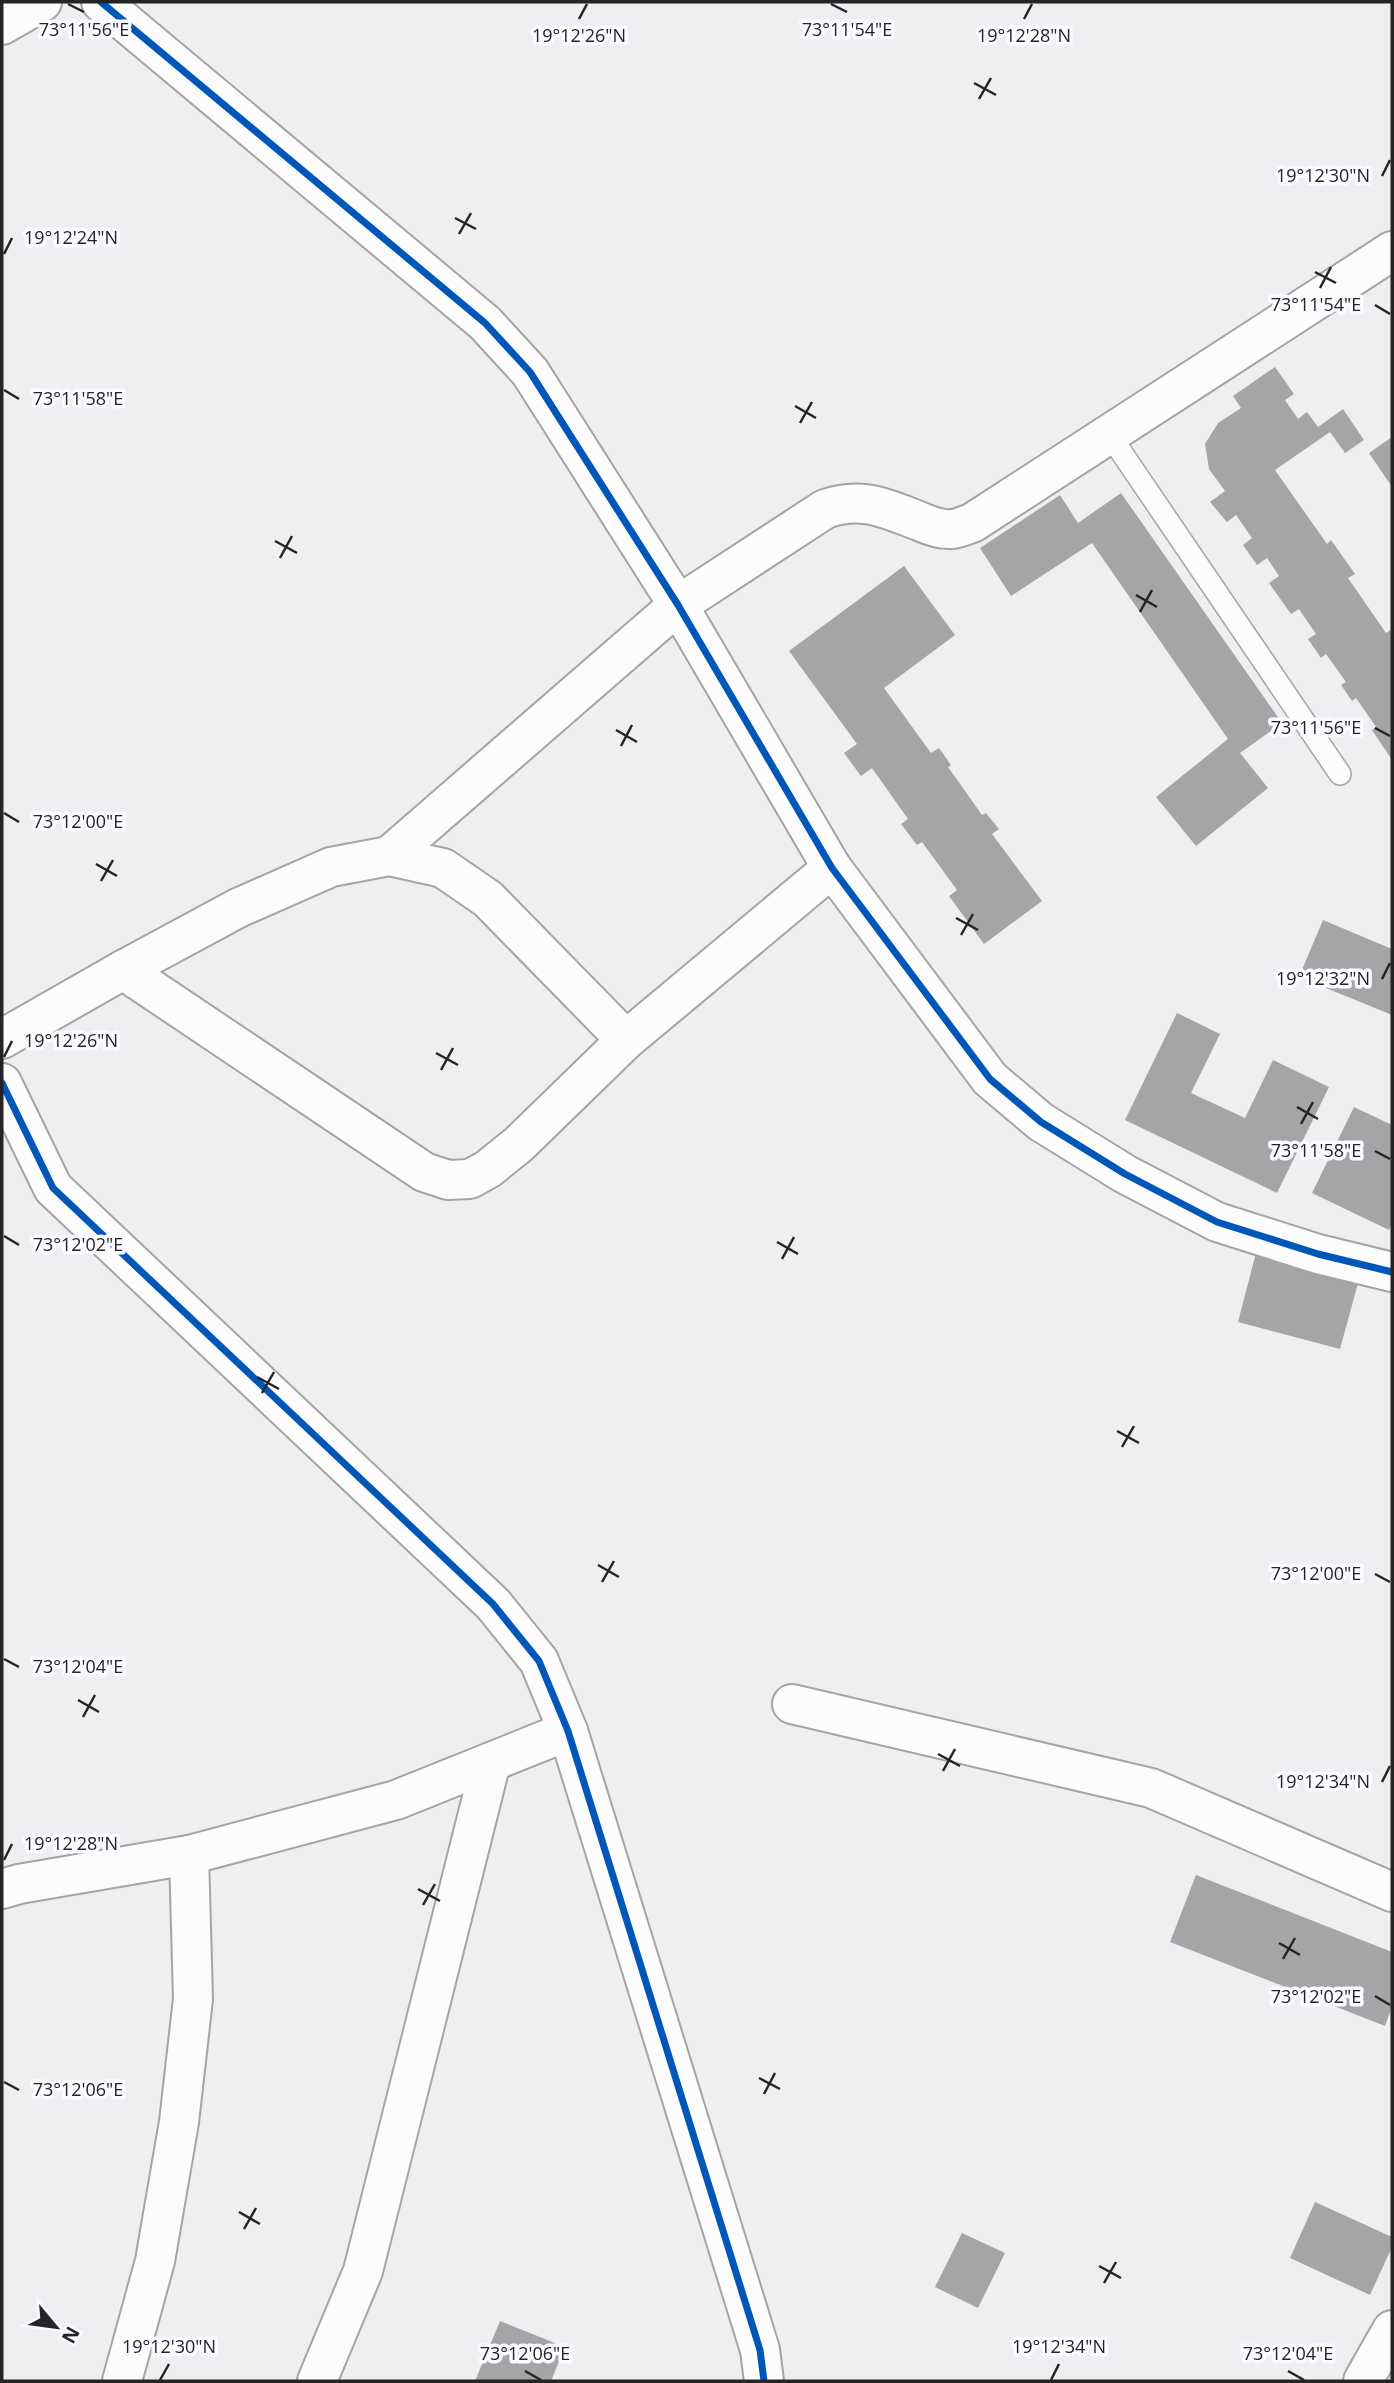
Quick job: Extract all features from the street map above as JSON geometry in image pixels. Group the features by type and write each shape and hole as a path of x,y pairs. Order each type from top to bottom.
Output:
{"street":[{"path":"2,25 42,2"},
{"path":"101,2 485,323 530,372 678,605 832,868 990,1079 1041,1122 1125,1174 1217,1222 1318,1254 1392,1272"},
{"path":"389,856 678,605 825,509 842,503 860,502 950,530 972,523 1392,251"},
{"path":"2,1039 238,908 331,867 389,856 443,868 488,899 626,1040"},
{"path":"123,970 424,1172 448,1180 470,1179 488,1169 519,1144 626,1040 832,868"},
{"path":"2,1083 53,1188 493,1604 539,1661 568,1731 760,2350 764,2381"},
{"path":"792,1704 1151,1788 1392,1892"},
{"path":"2,1889 189,1856 396,1800 568,1731"},
{"path":"317,2381 363,2271 491,1762"},
{"path":"122,2381 155,2261 179,2122 193,1998 189,1856"},
{"path":"1363,2381 1392,2330"}],"lane":[{"path":"1109,435 1340,774"}],"building":[{"path":"1275,367 1294,394 1285,400 1298,419 1307,412 1318,427 1343,409 1364,440 1345,453 1330,432 1275,470 1327,544 1331,540 1355,574 1348,578 1386,633 1392,629 1392,760 1372,730 1376,727 1356,698 1352,701 1341,685 1346,682 1326,654 1321,658 1308,639 1316,634 1299,609 1291,614 1269,583 1279,576 1267,558 1257,565 1243,545 1252,538 1236,515 1227,522 1210,502 1225,491 1209,469 1205,444 1218,423 1241,408 1233,396"},
{"path":"1392,437 1392,487 1369,453"},
{"path":"1121,493 1282,723 1240,753 1268,788 1196,846 1156,797 1228,739 1092,543 1011,596 980,548 1060,495 1078,523"},
{"path":"904,566 955,635 884,688 931,753 939,748 951,765 948,767 982,815 986,813 999,829 992,834 1042,901 984,944 949,896 957,890 922,842 917,845 901,824 908,819 872,768 861,776 844,753 857,744 789,651"},
{"path":"1323,920 1392,949 1392,1015 1299,977"},
{"path":"1177,1013 1220,1034 1191,1093 1245,1118 1273,1060 1329,1087 1277,1193 1125,1120"},
{"path":"1354,1107 1392,1125 1392,1222 1389,1230 1312,1193"},
{"path":"1257,1249 1360,1276 1340,1349 1238,1322"},
{"path":"1196,1875 1392,1952 1392,2007 1385,2026 1170,1942"},
{"path":"1315,2202 1392,2237 1392,2247 1370,2295 1290,2258"},
{"path":"962,2233 1005,2253 978,2308 935,2287"},
{"path":"500,2321 565,2347 551,2381 475,2381"}],"cycle path":[{"path":"101,2 485,323 530,372 678,605 832,868 990,1079 1041,1122 1125,1174 1217,1222 1318,1254 1392,1272"},
{"path":"2,1083 53,1188 493,1604 539,1661 568,1731 760,2350 764,2381"}]}
